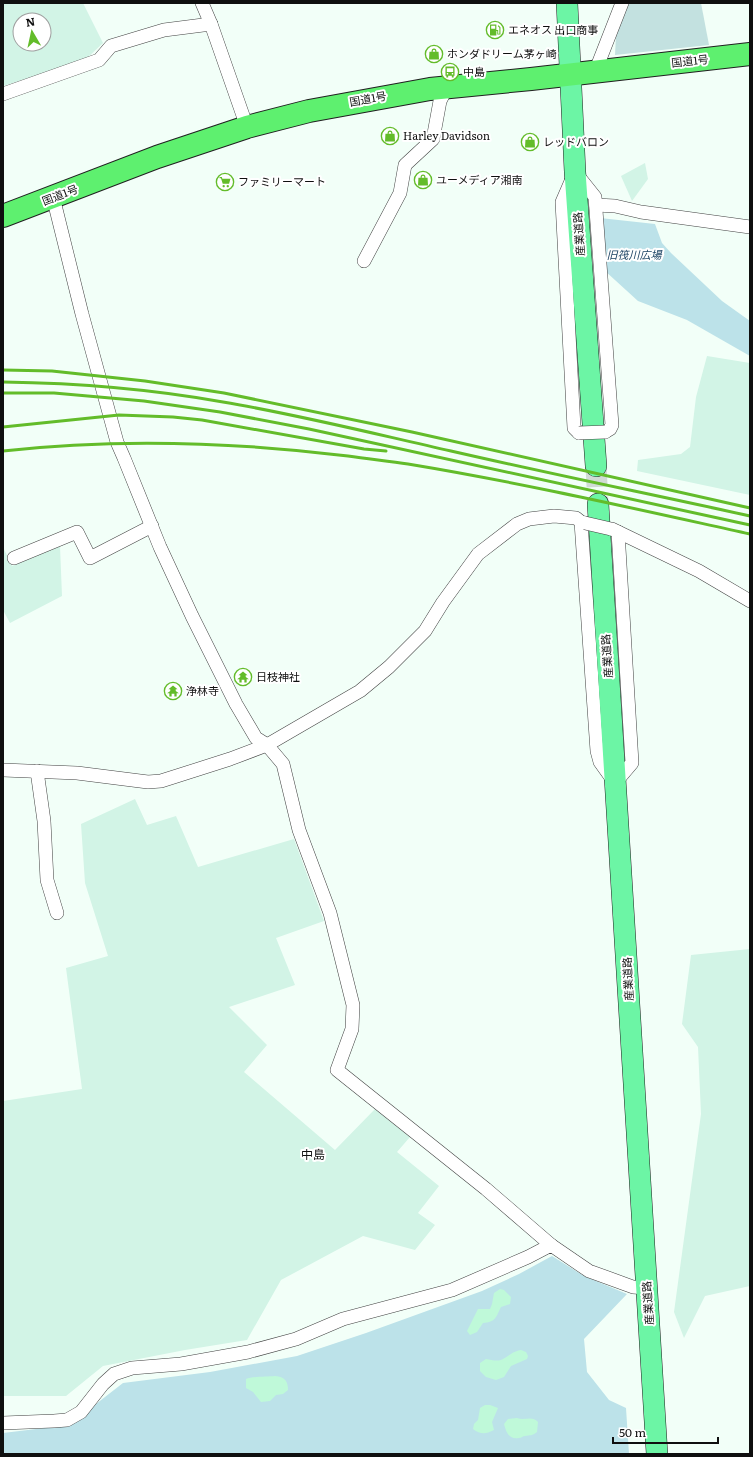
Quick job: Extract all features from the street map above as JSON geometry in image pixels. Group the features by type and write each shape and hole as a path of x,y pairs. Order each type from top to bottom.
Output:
{"highway":[{"name":"国道1号","path":"3,216 157,157 248,127 317,109 372,98 447,87 571,75 750,54"}],"main road":[{"name":"産業道路","path":"567,3 575,172 596,466"},
{"name":"産業道路","path":"598,504 657,1454"}],"street":[{"path":"202,3 248,127"},
{"path":"595,72 622,3"},
{"path":"3,94 99,60 112,46 164,30 211,24"},
{"path":"364,261 400,194 405,165 433,140 440,101 447,87"},
{"path":"575,172 595,197 596,205 612,425 610,429 605,432 579,433 574,428 562,202 575,172"},
{"path":"54,197 82,314 117,442 192,616 236,704 256,738 267,745 283,764 299,830 330,913 353,1005 352,1030 337,1070 486,1189 551,1245 589,1271 633,1287 647,1288"},
{"path":"596,205 614,206 641,212 750,227"},
{"path":"3,770 77,773 148,782 160,781 230,759 267,745 360,691 389,667 425,631 478,554 517,524 529,518 554,516 576,518 583,522 614,531 698,571 750,602"},
{"path":"583,522 597,751 600,762 615,783 632,763 614,531"},
{"path":"14,558 76,532 90,558 152,526"},
{"path":"37,771 44,821 47,880 57,912"},
{"path":"3,1423 66,1420 81,1412 102,1384 114,1374 132,1368 181,1364 248,1352 296,1339 343,1319 452,1290 528,1257 551,1245"}],"shaded area":[{"path":"3,3 83,3 103,43 85,60 3,86"},
{"path":"629,3 701,3 709,45 615,55 616,36"},
{"path":"645,163 648,179 632,201 621,176"},
{"path":"707,356 750,363 750,495 637,471 638,460 681,454 690,447 696,397"},
{"path":"60,546 62,596 10,623 3,610 3,547 12,566"},
{"path":"135,799 147,825 176,816 198,867 294,839 324,921 276,938 295,985 229,1007 267,1045 244,1072 335,1150 375,1109 410,1137 397,1152 439,1186 418,1213 435,1225 415,1250 363,1236 281,1280 247,1340 103,1366 66,1396 3,1396 3,1101 82,1089 66,968 108,956 85,883 81,824"},
{"path":"750,949 750,1286 705,1296 684,1338 674,1312 701,1114 698,1047 682,1024 691,955"}],"green space":[{"name":"旧筏川広場","path":"600,218 655,224 662,243 671,253 722,301 750,321 750,356 687,320 638,301 604,270"},
{"path":"552,1256 584,1276 627,1294 584,1339 587,1372 609,1400 626,1408 629,1454 3,1454 3,1433 69,1425 123,1383 210,1372 297,1356 482,1291 519,1274"}],"sand":[{"path":"500,1289 504,1290 511,1297 510,1304 501,1307 497,1316 493,1320 483,1323 477,1332 470,1335 467,1331 478,1309 490,1309 494,1293"},
{"path":"521,1350 526,1352 528,1356 527,1359 511,1366 504,1377 496,1380 486,1377 480,1371 480,1363 486,1359 501,1360"},
{"path":"275,1376 281,1377 285,1380 288,1390 283,1394 276,1395 270,1401 261,1402 253,1392 246,1388 246,1379"},
{"path":"485,1405 498,1408 492,1422 494,1430 484,1433 473,1429 474,1424 478,1420 480,1408"},
{"path":"531,1418 536,1420 538,1422 537,1432 520,1438 510,1437 504,1424 508,1419"}],"tunnel":[{"path":"596,466 598,504"}],"railway":[{"path":"3,370 52,371 145,381 224,393 412,432 750,508"},
{"path":"3,382 86,385 141,390 196,397 252,407 750,516"},
{"path":"3,393 54,393 144,401 220,412 309,429 750,525"},
{"path":"3,427 119,415 173,417 202,420 364,449 386,451"},
{"path":"3,451 89,444 132,443 176,443 262,447 305,451 408,464 494,479 750,534"}],"place":[{"name":"エネオス 出口商事","path":"495,30"},
{"name":"ホンダドリーム茅ヶ崎","path":"434,54"},
{"name":"中島","path":"450,72"},
{"name":"Harley Davidson","path":"390,136"},
{"name":"レッドバロン","path":"530,142"},
{"name":"ユーメディア湘南","path":"423,180"},
{"name":"ファミリーマート","path":"225,182"},
{"name":"日枝神社","path":"243,677"},
{"name":"浄林寺","path":"173,691"}],"district":[{"name":"中島","path":"313,1155"}]}
